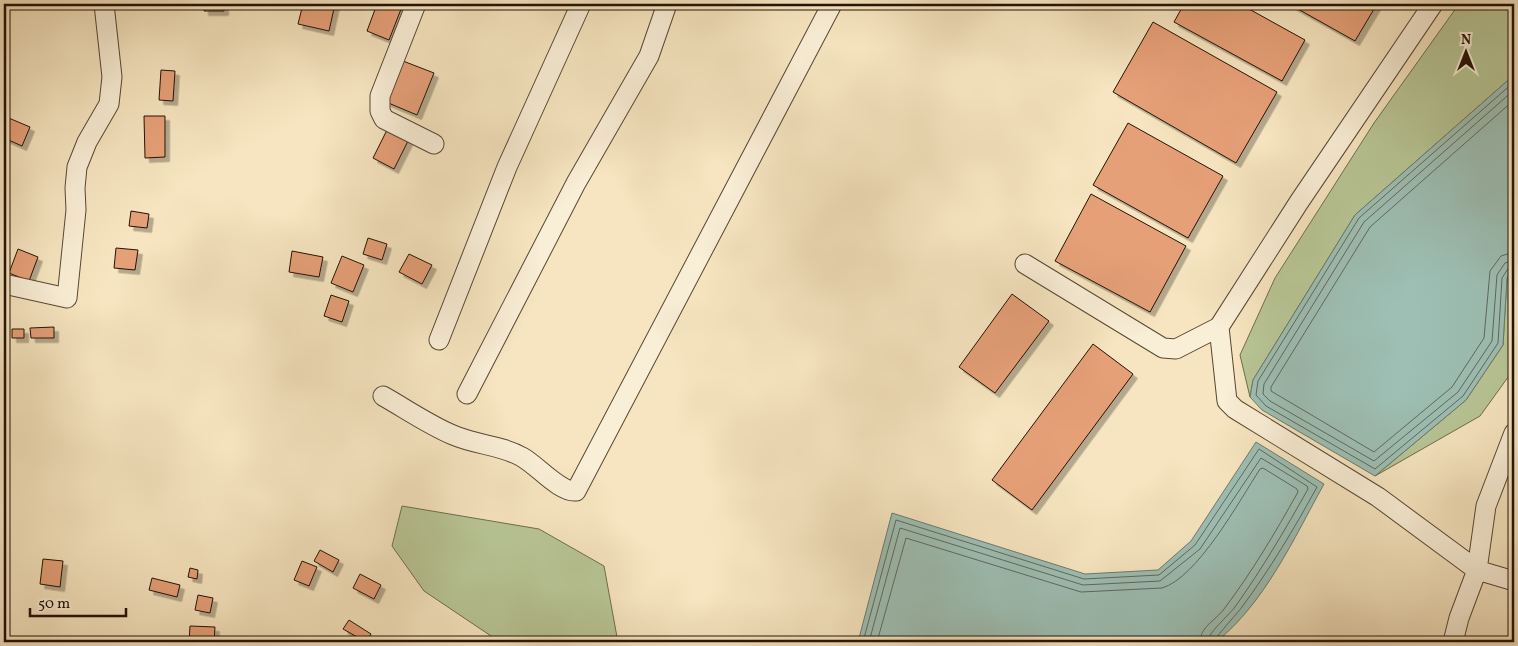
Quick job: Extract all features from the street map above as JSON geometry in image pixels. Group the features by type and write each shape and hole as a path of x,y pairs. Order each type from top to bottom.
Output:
{"street":[{"path":"4,284 67,298 76,210 75,188 77,167 87,142 109,104 112,77 104,4"},
{"path":"416,4 380,96 380,111 384,119 434,144"},
{"path":"439,340 507,167 581,4"},
{"path":"467,394 576,183 650,56 667,4"},
{"path":"382,396 452,435 512,451 528,460 570,492 576,491 832,4"},
{"path":"1025,264 1163,348 1176,349 1219,328 1299,202 1433,4"},
{"path":"1219,328 1228,401 1234,409 1378,497 1477,570 1514,581"},
{"path":"1454,642 1459,618 1477,570 1486,506 1514,433"}],"green space":[{"path":"1459,4 1514,4 1514,75 1355,215 1253,380 1250,397 1240,355 1275,278 1374,123"},
{"path":"1514,268 1514,369 1480,416 1375,476 1466,400 1503,345 1507,278"},
{"path":"402,506 539,529 604,566 617,637 615,642 500,642 424,591 392,546"}],"water":[{"path":"1514,75 1514,268 1507,278 1503,345 1466,400 1375,476 1262,410 1250,397 1253,380 1355,215"},
{"path":"1256,442 1324,484 1290,547 1264,589 1233,626 1216,642 858,642 892,513 1085,574 1158,570 1191,541"}],"building":[{"path":"204,4 224,4 224,11 204,11"},
{"path":"303,4 335,4 329,31 298,24"},
{"path":"377,4 403,4 389,40 367,31"},
{"path":"1184,4 1240,4 1305,40 1282,81 1174,22"},
{"path":"1289,4 1377,4 1355,41"},
{"path":"1153,22 1277,92 1236,163 1113,92"},
{"path":"403,61 434,73 417,115 386,102"},
{"path":"161,70 175,71 173,101 159,100"},
{"path":"4,116 30,127 22,146 4,138"},
{"path":"144,116 165,116 165,157 145,158"},
{"path":"1128,123 1223,176 1188,238 1093,185"},
{"path":"389,126 410,137 394,169 373,158"},
{"path":"1091,194 1186,246 1150,312 1055,261"},
{"path":"131,211 149,214 147,228 129,226"},
{"path":"368,238 387,244 382,260 363,254"},
{"path":"116,248 138,250 135,270 114,268"},
{"path":"18,249 38,257 29,281 9,273"},
{"path":"292,251 323,257 319,277 289,272"},
{"path":"409,254 432,265 422,284 399,272"},
{"path":"342,256 364,265 353,292 331,283"},
{"path":"1012,294 1049,321 995,393 959,367"},
{"path":"331,295 349,301 342,322 324,316"},
{"path":"54,327 54,338 31,338 30,328"},
{"path":"12,329 24,329 24,338 12,338"},
{"path":"1093,344 1133,374 1032,510 992,480"},
{"path":"320,550 339,560 333,572 314,561"},
{"path":"43,559 63,561 60,587 40,584"},
{"path":"302,561 317,567 309,586 294,580"},
{"path":"190,568 198,570 197,579 188,577"},
{"path":"360,574 381,585 374,599 353,588"},
{"path":"152,578 180,585 177,597 149,590"},
{"path":"198,595 213,598 210,613 195,610"},
{"path":"349,620 371,634 366,642 343,629"},
{"path":"190,626 215,627 214,642 189,642"}]}
